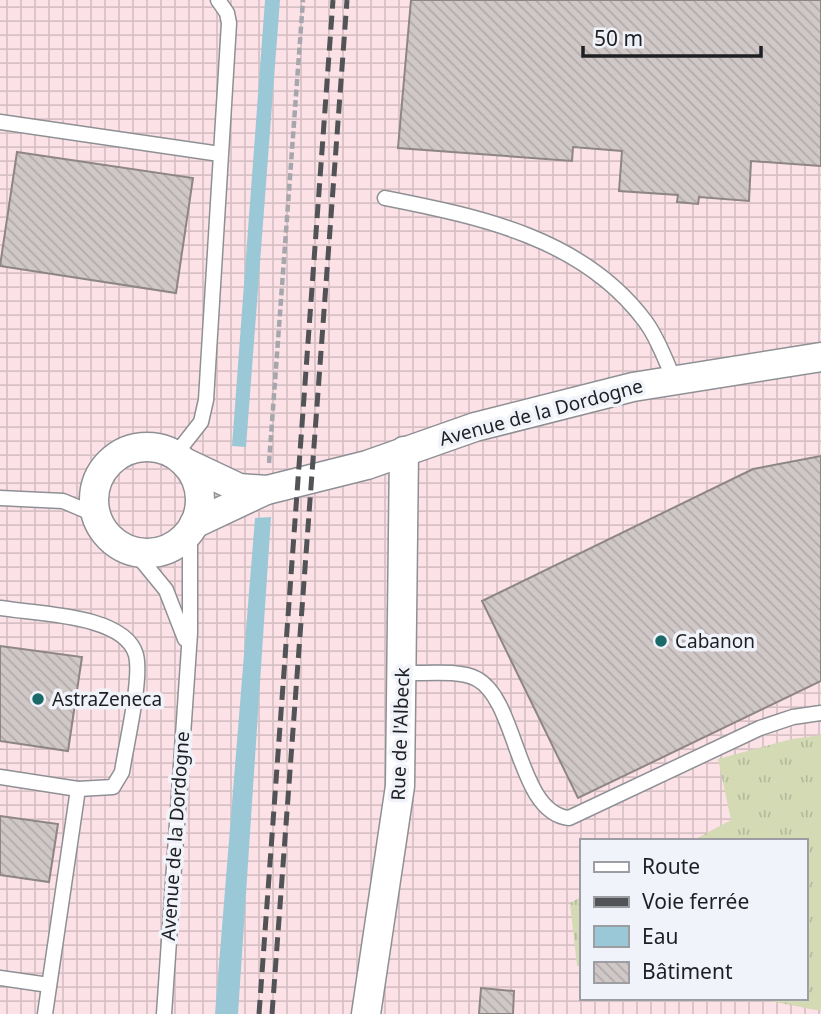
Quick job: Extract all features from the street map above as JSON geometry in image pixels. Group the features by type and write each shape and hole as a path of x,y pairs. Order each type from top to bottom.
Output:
{"street":[{"name":"Avenue de la Dordogne","path":"192,527 267,490 354,468 475,426 674,379 821,357"},
{"path":"146,447 179,459 198,488 200,502 192,527 169,548 149,553 134,551 110,538 96,515 94,500 98,478 118,456 146,447"},
{"name":"Rue de l'Albeck","path":"366,1014 399,800 404,451"},
{"name":"Avenue de la Dordogne","path":"179,459 239,488 267,490"}],"lane":[{"path":"179,459 204,412 229,23 227,13 218,0"},
{"path":"0,122 220,154"},
{"path":"385,198 466,214 500,224 578,260 607,281 647,323 674,379"},
{"path":"0,498 62,502 96,515"},
{"name":"Avenue de la Dordogne","path":"164,1014 187,657 192,527"},
{"name":"Avenue de la Dordogne","path":"134,551 159,580 174,606 187,657"},
{"path":"0,608 106,625 125,635 132,646 136,670 120,778 108,789 78,789 0,776"},
{"path":"402,673 463,675 484,684 495,700 540,800 555,815 569,818 760,728 793,717 821,713"},
{"path":"45,1014 78,789"},
{"path":"0,978 49,985"}],"path":[{"path":"267,490 303,0"}],"shaded area":[{"path":"0,0 821,0 821,1014 0,1014"}],"green space":[{"path":"821,735 821,1011 764,1000 807,1000 807,839 696,839 731,820 718,759 792,739"},
{"path":"580,898 580,966 577,966 570,903"}],"water":[{"path":"265,0 280,0 246,447 232,446"},
{"path":"271,517 238,1014 215,1014 255,518"}],"building":[{"path":"411,0 821,0 821,166 751,161 749,201 699,197 698,204 677,202 678,195 619,191 622,151 573,147 572,161 398,148"},
{"path":"17,152 193,178 176,293 0,266"},
{"name":"Cabanon","path":"821,456 821,681 578,798 482,601 753,469"},
{"name":"AstraZeneca","path":"0,646 82,657 68,751 0,741"},
{"path":"0,816 58,824 49,882 0,875"},
{"path":"481,988 514,991 513,1014 479,1014"}],"railway":[{"path":"259,1014 333,0"},
{"path":"272,1014 347,0"}],"place":[{"name":"Cabanon","path":"661,641"},
{"name":"AstraZeneca","path":"38,699"}]}
